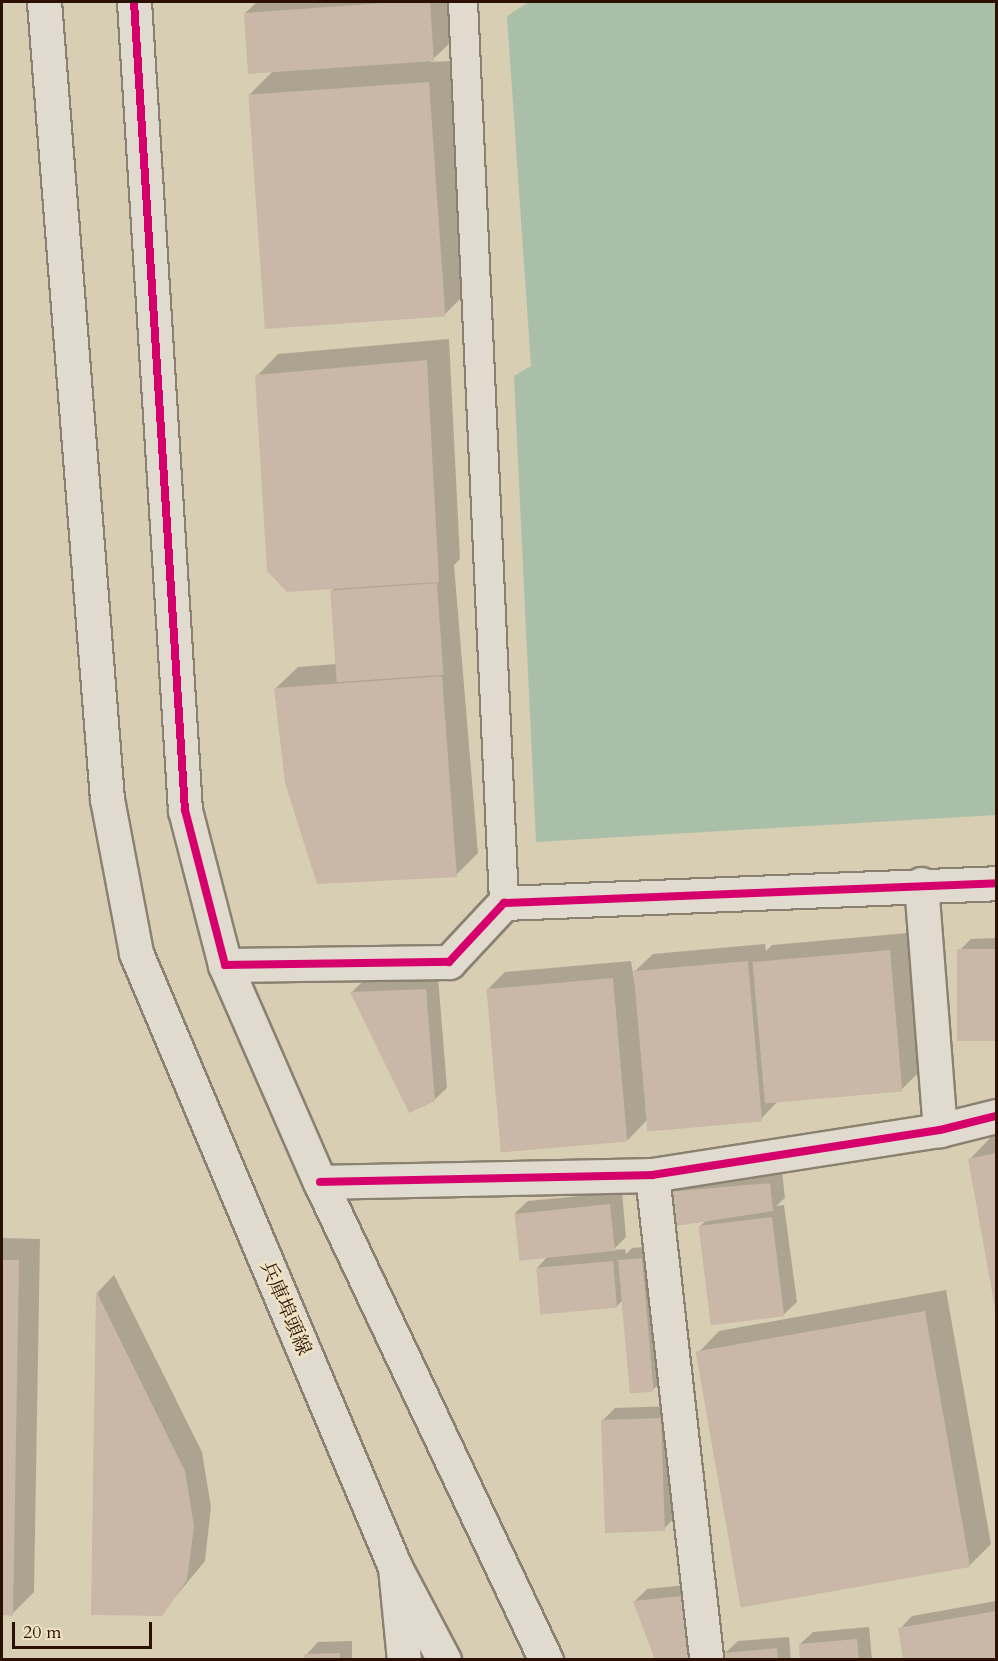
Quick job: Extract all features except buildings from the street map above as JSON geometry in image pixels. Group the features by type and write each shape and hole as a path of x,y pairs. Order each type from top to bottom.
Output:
{"street":[{"name":"兵庫埠頭線","path":"44,2 107,799 136,953 395,1567 444,1659"},
{"path":"134,2 185,810 225,965 320,1182 546,1659"},
{"path":"225,965 449,962 504,903 921,884 996,883"},
{"path":"921,884 940,1130"},
{"path":"320,1182 652,1176 940,1130 996,1116"},
{"path":"652,1176 706,1659"},
{"path":"395,1567 404,1659"}],"lane":[{"path":"463,2 504,903"}],"shaded area":[{"path":"529,2 996,2 996,815 536,842 514,376 531,366 507,16"}],"cycle path":[{"path":"134,2 185,810 225,965 449,962 504,903 996,883"},
{"path":"320,1182 652,1175 940,1130 996,1116"}]}
